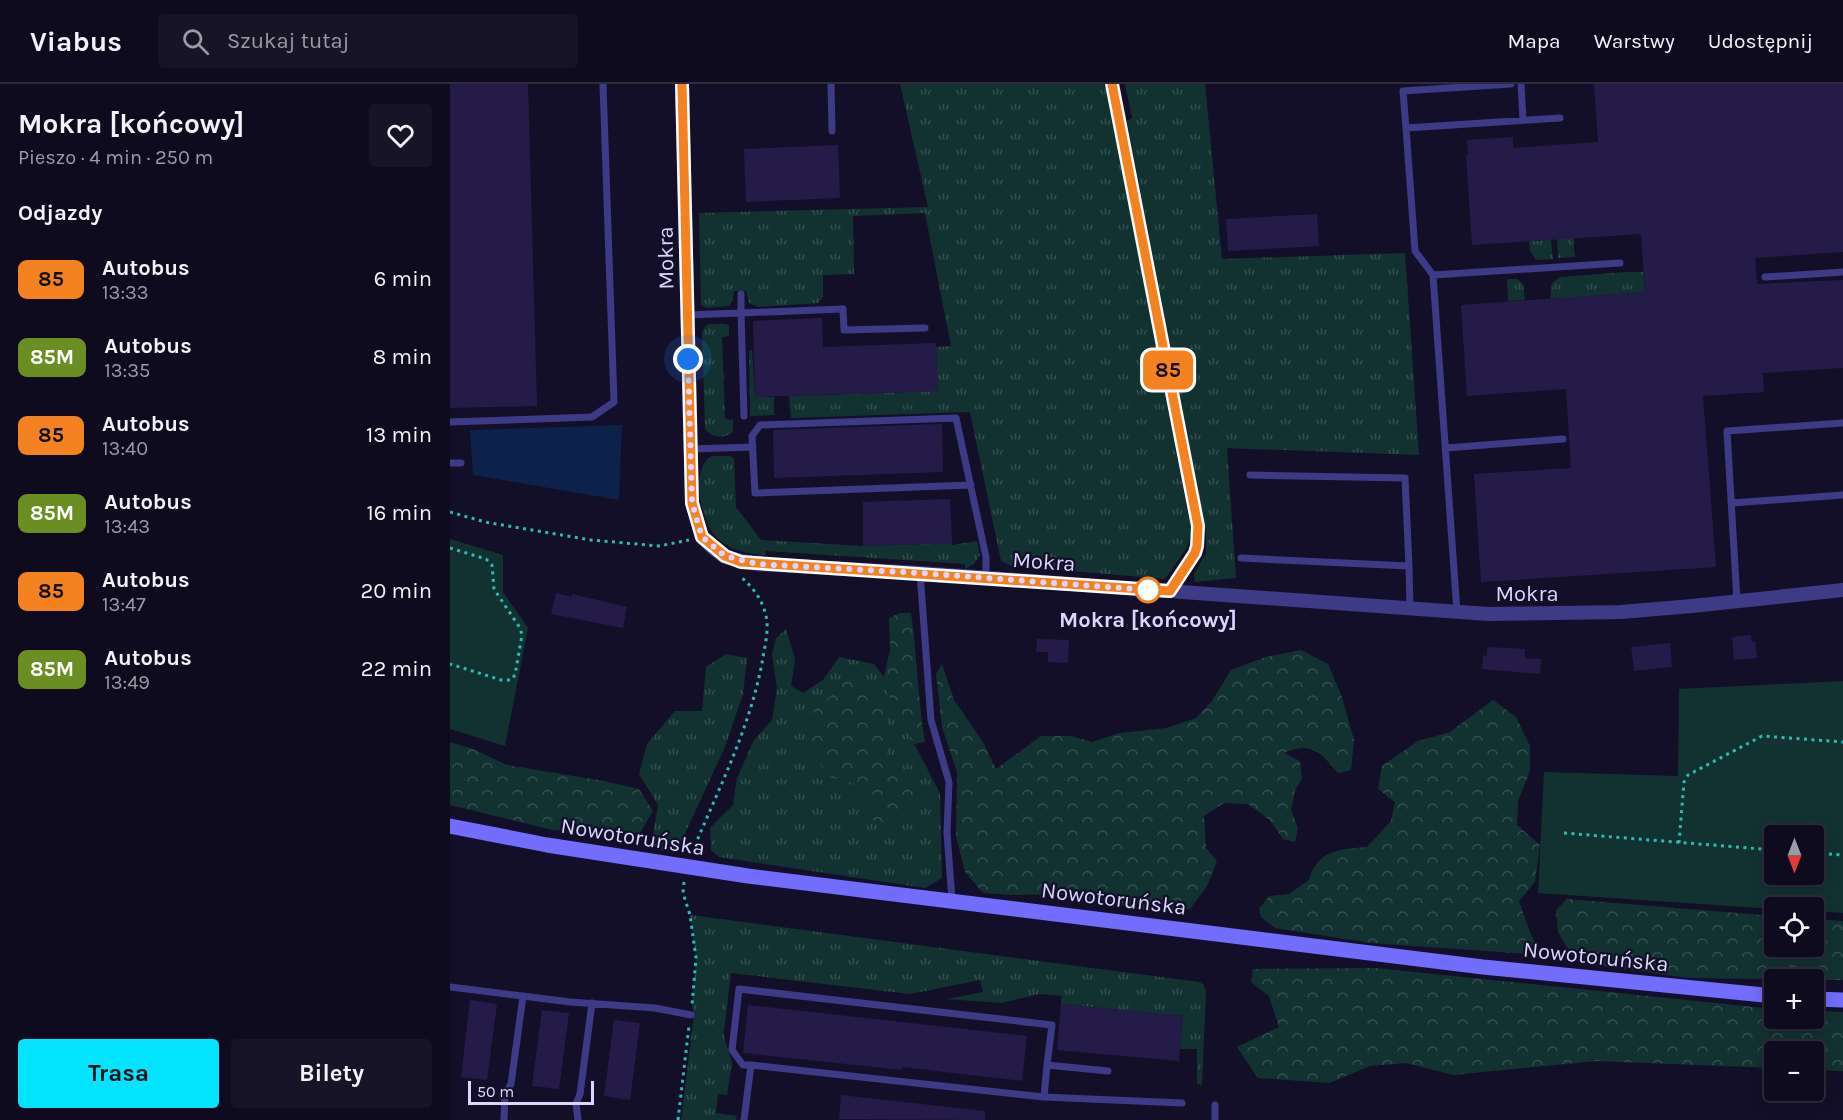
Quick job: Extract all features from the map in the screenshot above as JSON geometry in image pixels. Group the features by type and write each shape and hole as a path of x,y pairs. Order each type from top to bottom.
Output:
{"main road":[{"name":"Nowotoruńska","path":"450,826 547,845 697,869 1483,967 1764,995"},
{"path":"1824,999 1843,1000"}],"street":[{"name":"Mokra","path":"682,84 692,503 702,537 725,556 757,564 920,573 1457,612 1588,614 1843,590"}],"lane":[{"path":"450,422 592,417 614,402 603,84"},
{"path":"831,84 832,131"},
{"path":"1112,84 1198,526 1195,553 1170,591"},
{"path":"1457,612 1433,275 1415,251 1403,91 1511,84"},
{"path":"1521,84 1523,120"},
{"path":"1406,129 1560,118"},
{"path":"1433,275 1620,263"},
{"path":"1765,277 1843,272"},
{"path":"741,294 744,416"},
{"path":"687,315 843,309 844,330 925,328"},
{"path":"971,485 755,493 752,436 760,425 956,418 971,485 986,556 987,578"},
{"path":"1737,601 1727,431 1843,423"},
{"path":"1446,448 1563,439"},
{"path":"690,449 753,447"},
{"path":"450,463 460,463"},
{"path":"1250,475 1405,478 1410,609"},
{"path":"1731,503 1843,495"},
{"path":"1241,558 1409,566"},
{"path":"920,573 931,720 949,782 947,833 952,900"},
{"path":"450,987 592,1004 655,1008 691,1015"},
{"path":"1044,1097 1052,1025 738,989 732,1050 743,1065 1044,1097 1182,1103"},
{"path":"504,1120 505,1094 511,1084 523,996"},
{"path":"578,1120 576,1104 580,1094 592,1004"},
{"path":"744,1120 751,1065"},
{"path":"1047,1065 1108,1071"},
{"path":"1215,1105 1215,1120"}],"path":[{"path":"450,512 485,522 591,540 659,546 702,537"},
{"path":"450,548 486,559 492,565 494,589 520,628 522,635 515,675 510,680 501,680 450,664"},
{"path":"678,1120 696,958 690,915 683,893 684,881 696,877 700,854 696,843 744,729 766,643 767,622 761,599 746,581 731,569 725,556"},
{"path":"1679,843 1684,782 1688,775 1762,736 1843,742"},
{"path":"1564,833 1764,849"},
{"path":"1824,854 1843,855"}],"green space":[{"path":"900,84 1103,84 1107,91 1191,530 1188,546 1165,579 1012,566 1001,561 970,412 791,418 789,396 938,391 936,347 951,346 925,213 853,216 854,274 823,275 823,297 818,303 758,307 749,303 746,291 734,291 733,300 729,306 707,308 701,305 699,213 928,207"},
{"path":"1125,84 1205,84 1222,259 1405,253 1419,455 1227,448 1236,578 1195,582 1194,574 1206,553 1206,532 1127,121 1132,118"},
{"path":"1573,238 1575,257 1558,258 1557,239"},
{"path":"1551,240 1553,259 1536,260 1530,250 1529,241"},
{"path":"1643,272 1645,292 1550,299 1552,283 1560,277"},
{"path":"1507,279 1517,279 1523,284 1525,300 1508,301"},
{"path":"708,324 729,326 729,336 722,337 725,419 733,420 733,432 722,436 714,436 705,428 702,333"},
{"path":"749,350 752,350 755,397 774,397 774,415 750,416"},
{"path":"712,456 730,456 734,459 736,507 761,540 863,546 952,543 952,545 977,541 980,555 974,564 965,569 965,564 766,551 765,555 739,551 727,546 717,538 711,531 702,508 699,483 701,471 705,462"},
{"path":"450,539 503,555 503,592 528,628 505,746 450,729"},
{"path":"900,613 911,613 913,629 925,742 914,744 888,694 884,677 890,650 889,618"},
{"path":"786,629 795,659 791,686 803,693 823,680 839,657 874,664 884,677 888,694 940,793 942,878 925,888 719,857 711,850 710,828 733,805 737,778 754,740 772,720 777,688 772,654 776,638"},
{"path":"1301,650 1328,664 1342,697 1354,740 1351,770 1338,773 1326,759 1315,751 1302,748 1284,753 1300,761 1302,778 1295,791 1291,810 1298,828 1295,842 1283,839 1270,820 1248,804 1224,803 1204,816 1206,848 1217,861 1207,886 1190,909 1145,910 1056,894 983,893 965,872 956,836 957,772 942,727 936,674 942,664 954,700 983,742 996,769 1041,736 1071,736 1092,742 1120,733 1167,728 1196,718 1212,701 1231,670 1266,657"},
{"path":"726,654 747,658 743,694 725,747 681,842 662,851 653,835 658,805 639,774 647,744 675,711 702,711 706,667"},
{"path":"860,673 871,683 888,723 882,747 897,763 915,789 909,807 881,822 871,820 867,801 859,785 829,777 813,753 810,732 814,710 831,696 846,674"},
{"path":"1843,681 1843,913 1824,912 1824,897 1764,897 1764,908 1538,893 1544,772 1678,776 1679,689"},
{"path":"1493,700 1516,717 1530,746 1530,771 1518,801 1517,825 1540,845 1535,882 1519,901 1537,946 1530,954 1371,943 1275,928 1261,917 1259,909 1269,896 1289,894 1309,880 1318,862 1331,853 1367,847 1391,821 1395,802 1378,789 1382,766 1418,741 1450,732"},
{"path":"450,742 473,749 507,765 639,789 653,811 640,833 553,830 450,805"},
{"path":"1567,899 1764,915 1764,957 1824,957 1824,920 1843,921 1843,980 1824,980 1824,969 1764,969 1764,979 1689,978 1587,964 1570,953 1558,932 1556,910"},
{"path":"690,915 1199,982 1204,985 1206,992 1202,1085 1197,1084 1197,1049 1180,1049 1183,1016 1061,1004 1062,996 1039,994 1001,1003 947,999 983,992 980,980 910,994 731,973 724,1037 732,1063 727,1095 718,1094 716,1113 737,1116 736,1120 681,1120 694,1014 692,1004 696,958"},
{"path":"1376,968 1764,1008 1764,1029 1824,1029 1824,1011 1843,1012 1843,1071 1824,1070 1824,1041 1764,1041 1764,1068 1596,1061 1453,1075 1406,1063 1370,1066 1329,1083 1258,1078 1237,1047 1279,1027 1269,996 1251,982 1253,969"}],"water":[{"path":"622,425 619,500 473,475 470,430"}],"building":[{"path":"450,84 528,84 537,406 450,408"},
{"path":"1594,84 1843,84 1843,252 1755,258 1757,284 1843,280 1843,368 1763,373 1764,392 1703,396 1716,567 1481,582 1474,474 1571,468 1566,389 1467,396 1461,305 1645,292 1641,234 1472,245 1467,140 1513,137 1513,148 1598,142"},
{"path":"838,145 840,198 746,202 744,149"},
{"path":"1317,214 1319,246 1228,251 1226,219"},
{"path":"822,318 823,347 936,343 938,391 755,397 753,321"},
{"path":"942,424 943,472 774,478 773,430"},
{"path":"950,499 952,543 863,546 863,502"},
{"path":"556,593 572,597 572,594 627,607 623,628 551,614"},
{"path":"1751,635 1752,642 1755,642 1757,658 1734,660 1732,637"},
{"path":"1037,639 1069,640 1068,663 1048,662 1048,652 1036,652"},
{"path":"1670,643 1672,667 1634,671 1631,647"},
{"path":"1487,647 1525,649 1525,658 1541,659 1540,674 1482,669 1483,655 1487,656"},
{"path":"470,1000 497,1004 487,1080 461,1077"},
{"path":"1061,1004 1183,1016 1179,1061 1057,1050"},
{"path":"748,1005 1027,1036 1022,1081 902,1067 902,1070 743,1053"},
{"path":"542,1010 569,1013 559,1089 532,1086"},
{"path":"614,1020 640,1023 630,1100 604,1096"},
{"path":"841,1095 985,1111 985,1120 839,1119"}],"bus line":[{"name":"85","path":"682,84 692,503 702,537 725,556 741,562 757,564 1170,591 1195,553 1198,526 1112,84"}],"place":[{"name":"Mokra [końcowy]","path":"1148,590"}],"route":[{"path":"688,359 692,503 702,537 725,556 741,562 757,564 920,573 1148,590"}]}
